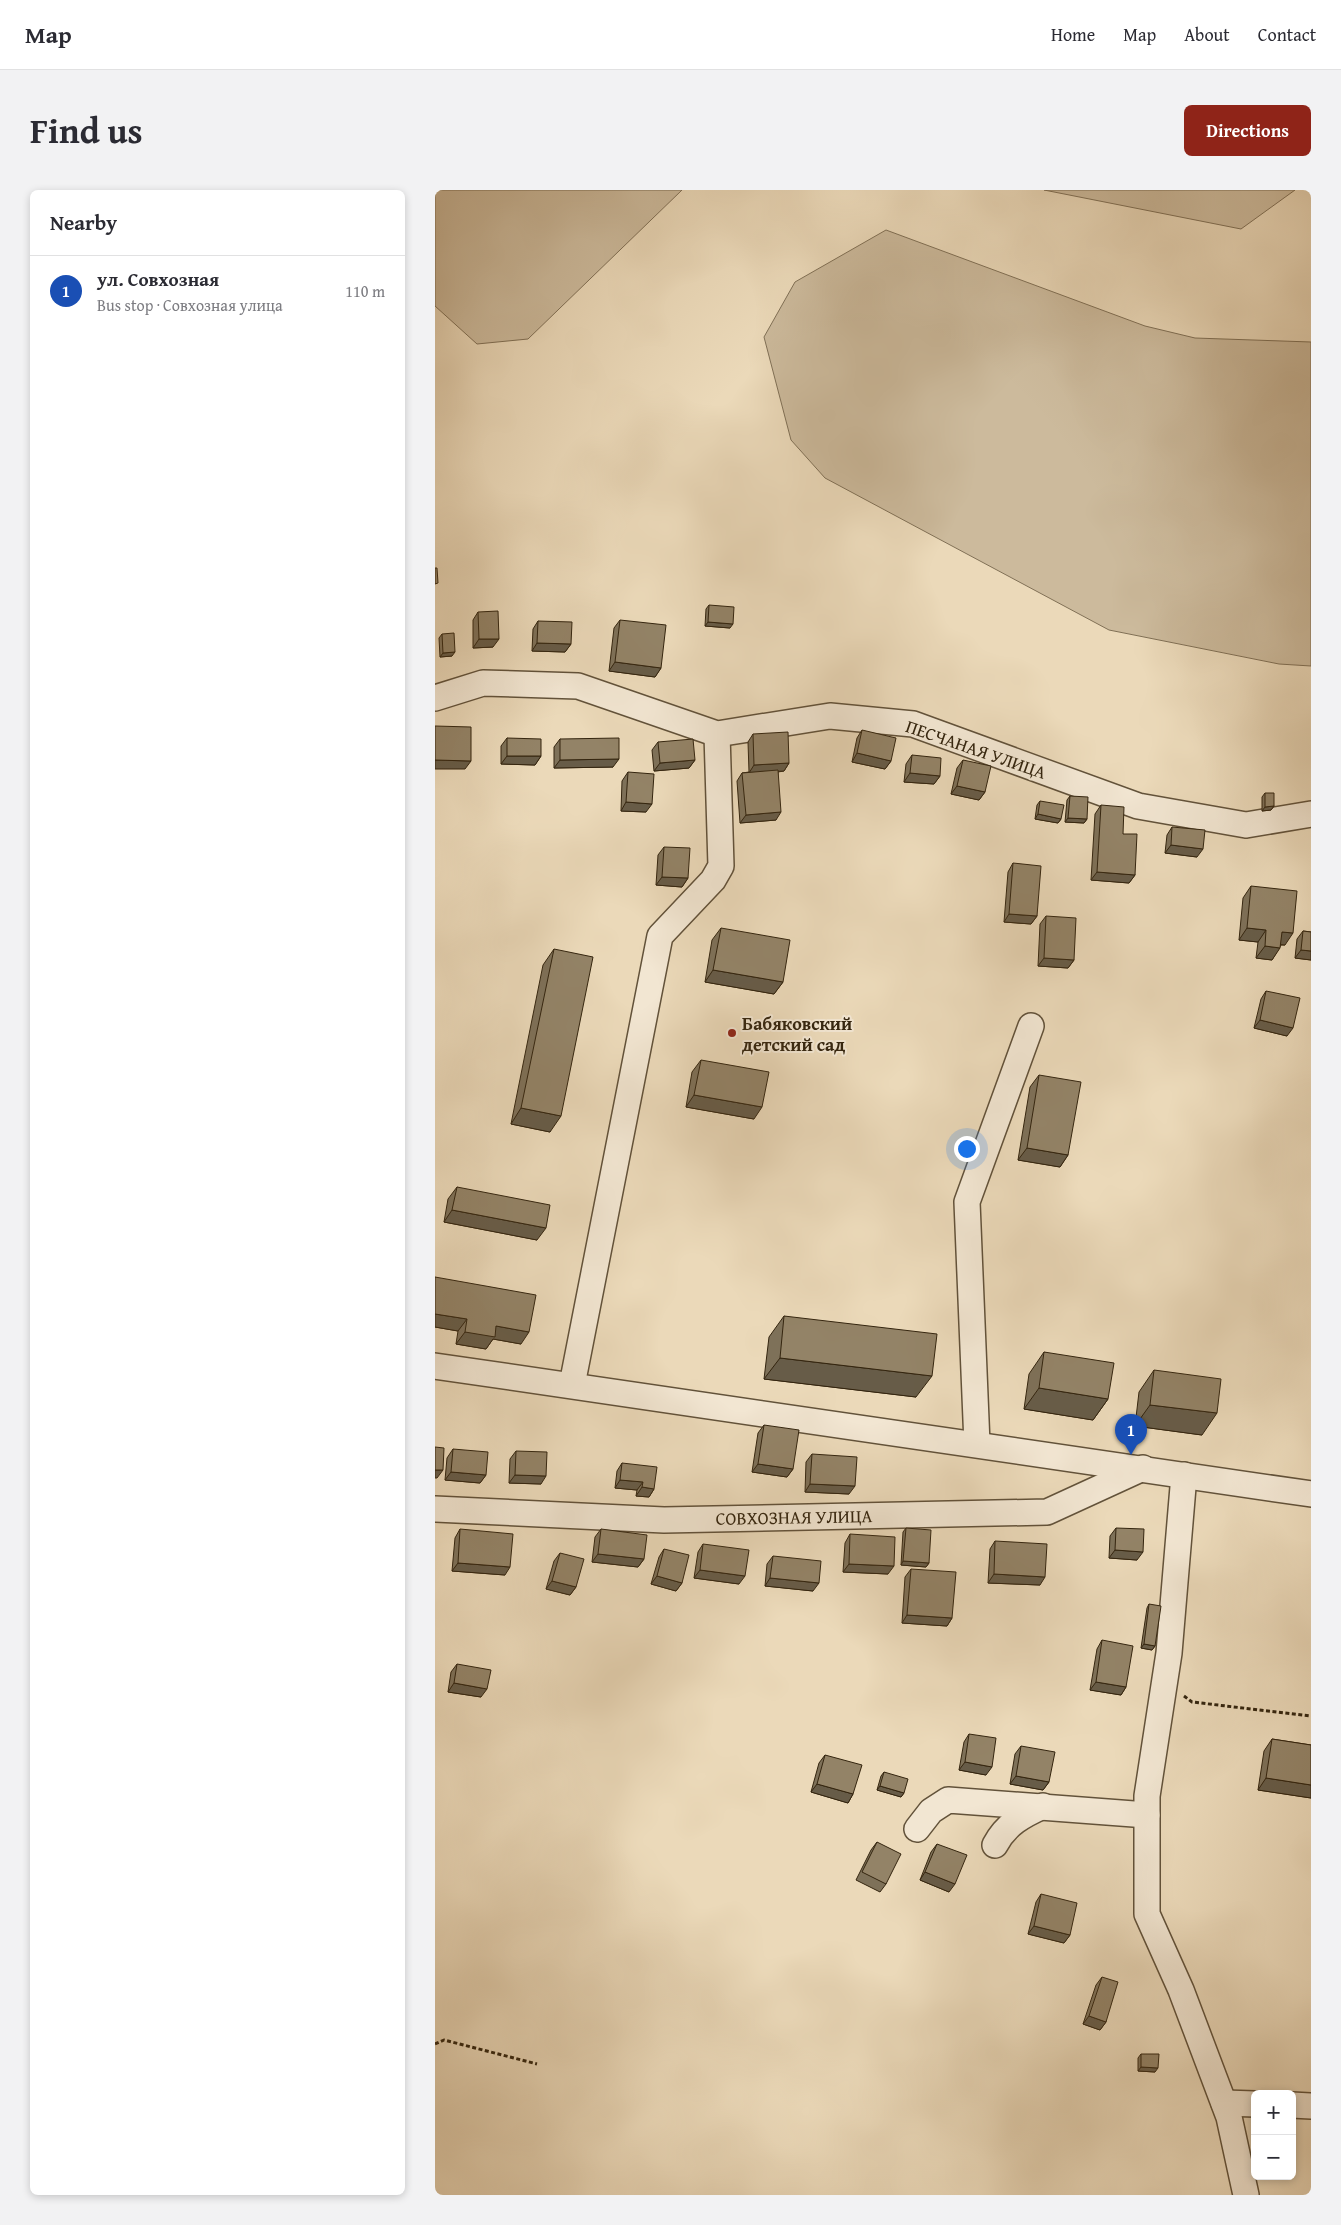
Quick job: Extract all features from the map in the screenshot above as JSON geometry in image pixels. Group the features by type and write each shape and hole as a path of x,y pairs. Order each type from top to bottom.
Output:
{"street":[{"name":"ПЕСЧАНАЯ УЛИЦА","path":"435,698 483,683 578,686 717,734 830,716 913,724 1138,806 1246,825 1311,814"},
{"path":"572,1385 660,936 713,880 721,866 717,734"},
{"path":"977,1444 967,1202 1031,1026"},
{"path":"435,1366 1311,1494"},
{"name":"СОВХОЗНАЯ УЛИЦА","path":"435,1509 664,1520 1047,1512 1143,1468"},
{"path":"1184,1475 1169,1653 1147,1796 1147,1914 1181,1990 1229,2117 1246,2195"},
{"path":"917,1829 931,1811 948,1800 1147,1815"},
{"path":"995,1845 1001,1834 1021,1816 1043,1806"},
{"path":"1224,2103 1251,2104"},
{"path":"1296,2105 1311,2106"}],"path":[{"path":"1164,1683 1192,1702 1311,1716"},
{"path":"435,2044 444,2040 537,2064"}],"shaded area":[{"path":"435,190 682,190 528,339 477,344 435,306"},
{"path":"1044,190 1295,190 1241,229"},
{"path":"886,230 1145,326 1195,338 1311,342 1311,666 1279,664 1109,630 825,478 791,440 764,337 795,282"}],"building":[{"path":"435,568 437,568 438,583 435,584"},
{"path":"709,605 734,607 733,624 708,622"},
{"path":"498,611 499,639 479,639 478,612"},
{"path":"620,620 666,625 661,668 615,662"},
{"path":"538,621 572,622 571,644 537,643"},
{"path":"454,633 455,652 443,653 442,634"},
{"path":"435,726 471,727 471,761 435,760"},
{"path":"862,730 896,738 891,761 857,753"},
{"path":"788,732 789,763 754,765 753,734"},
{"path":"507,738 541,739 541,756 507,756"},
{"path":"619,738 619,759 560,760 560,739"},
{"path":"693,739 695,760 660,763 658,742"},
{"path":"912,755 941,758 940,776 910,773"},
{"path":"963,760 991,766 985,792 957,786"},
{"path":"778,770 781,812 746,815 742,773"},
{"path":"628,772 654,774 652,804 626,802"},
{"path":"1265,793 1274,793 1274,806 1265,807"},
{"path":"1070,796 1088,797 1087,819 1068,818"},
{"path":"1040,801 1064,805 1061,819 1038,814"},
{"path":"1101,805 1124,807 1123,834 1137,834 1135,875 1097,872"},
{"path":"1172,827 1205,830 1203,849 1171,845"},
{"path":"664,847 690,848 688,878 662,877"},
{"path":"1013,863 1041,866 1037,916 1009,914"},
{"path":"1251,886 1297,891 1293,933 1282,932 1280,948 1265,946 1266,930 1247,928"},
{"path":"1046,916 1076,918 1074,960 1044,958"},
{"path":"721,928 790,940 783,982 713,970"},
{"path":"1303,931 1311,932 1311,951 1301,950"},
{"path":"554,949 593,957 561,1116 521,1108"},
{"path":"1266,991 1300,998 1293,1028 1260,1020"},
{"path":"701,1060 769,1072 762,1107 694,1095"},
{"path":"1039,1075 1081,1082 1068,1155 1027,1148"},
{"path":"457,1187 550,1205 546,1228 452,1210"},
{"path":"435,1277 536,1295 529,1332 496,1326 495,1337 465,1332 467,1319 435,1314"},
{"path":"784,1316 937,1334 932,1376 780,1358"},
{"path":"1044,1352 1114,1363 1108,1399 1039,1388"},
{"path":"1154,1370 1221,1379 1217,1413 1150,1405"},
{"path":"764,1425 799,1430 793,1469 758,1464"},
{"path":"435,1447 444,1448 443,1470 435,1470"},
{"path":"453,1449 488,1452 486,1475 451,1472"},
{"path":"516,1451 547,1452 546,1476 515,1475"},
{"path":"812,1454 857,1457 855,1486 810,1484"},
{"path":"622,1463 657,1467 654,1489 642,1487 643,1482 620,1480"},
{"path":"906,1528 931,1530 929,1563 903,1561"},
{"path":"1116,1528 1144,1529 1143,1552 1115,1550"},
{"path":"460,1529 513,1534 510,1567 458,1563"},
{"path":"601,1529 647,1535 644,1559 598,1554"},
{"path":"850,1534 895,1537 894,1566 849,1564"},
{"path":"995,1541 1047,1544 1045,1577 994,1574"},
{"path":"703,1544 749,1550 745,1576 700,1570"},
{"path":"664,1549 689,1555 682,1583 657,1576"},
{"path":"560,1553 584,1559 576,1587 552,1581"},
{"path":"773,1556 821,1561 819,1583 770,1578"},
{"path":"911,1569 956,1572 952,1618 907,1615"},
{"path":"1149,1604 1161,1606 1155,1646 1144,1644"},
{"path":"1102,1640 1133,1646 1126,1687 1096,1682"},
{"path":"457,1664 491,1670 487,1689 454,1683"},
{"path":"969,1734 996,1738 992,1767 965,1762"},
{"path":"1272,1739 1311,1745 1311,1785 1266,1778"},
{"path":"1021,1746 1055,1752 1049,1782 1016,1776"},
{"path":"825,1755 862,1765 853,1794 817,1784"},
{"path":"884,1772 908,1779 904,1793 880,1786"},
{"path":"877,1842 901,1854 886,1884 862,1872"},
{"path":"937,1844 967,1855 955,1884 925,1872"},
{"path":"1041,1894 1077,1903 1070,1935 1034,1926"},
{"path":"1102,1977 1118,1982 1106,2022 1089,2016"},
{"path":"1141,2054 1159,2054 1158,2068 1141,2067"}],"place":[{"name":"Бабяковский детский сад","path":"732,1033"},
{"name":"ул. Совхозная","path":"1131,1455"}]}
